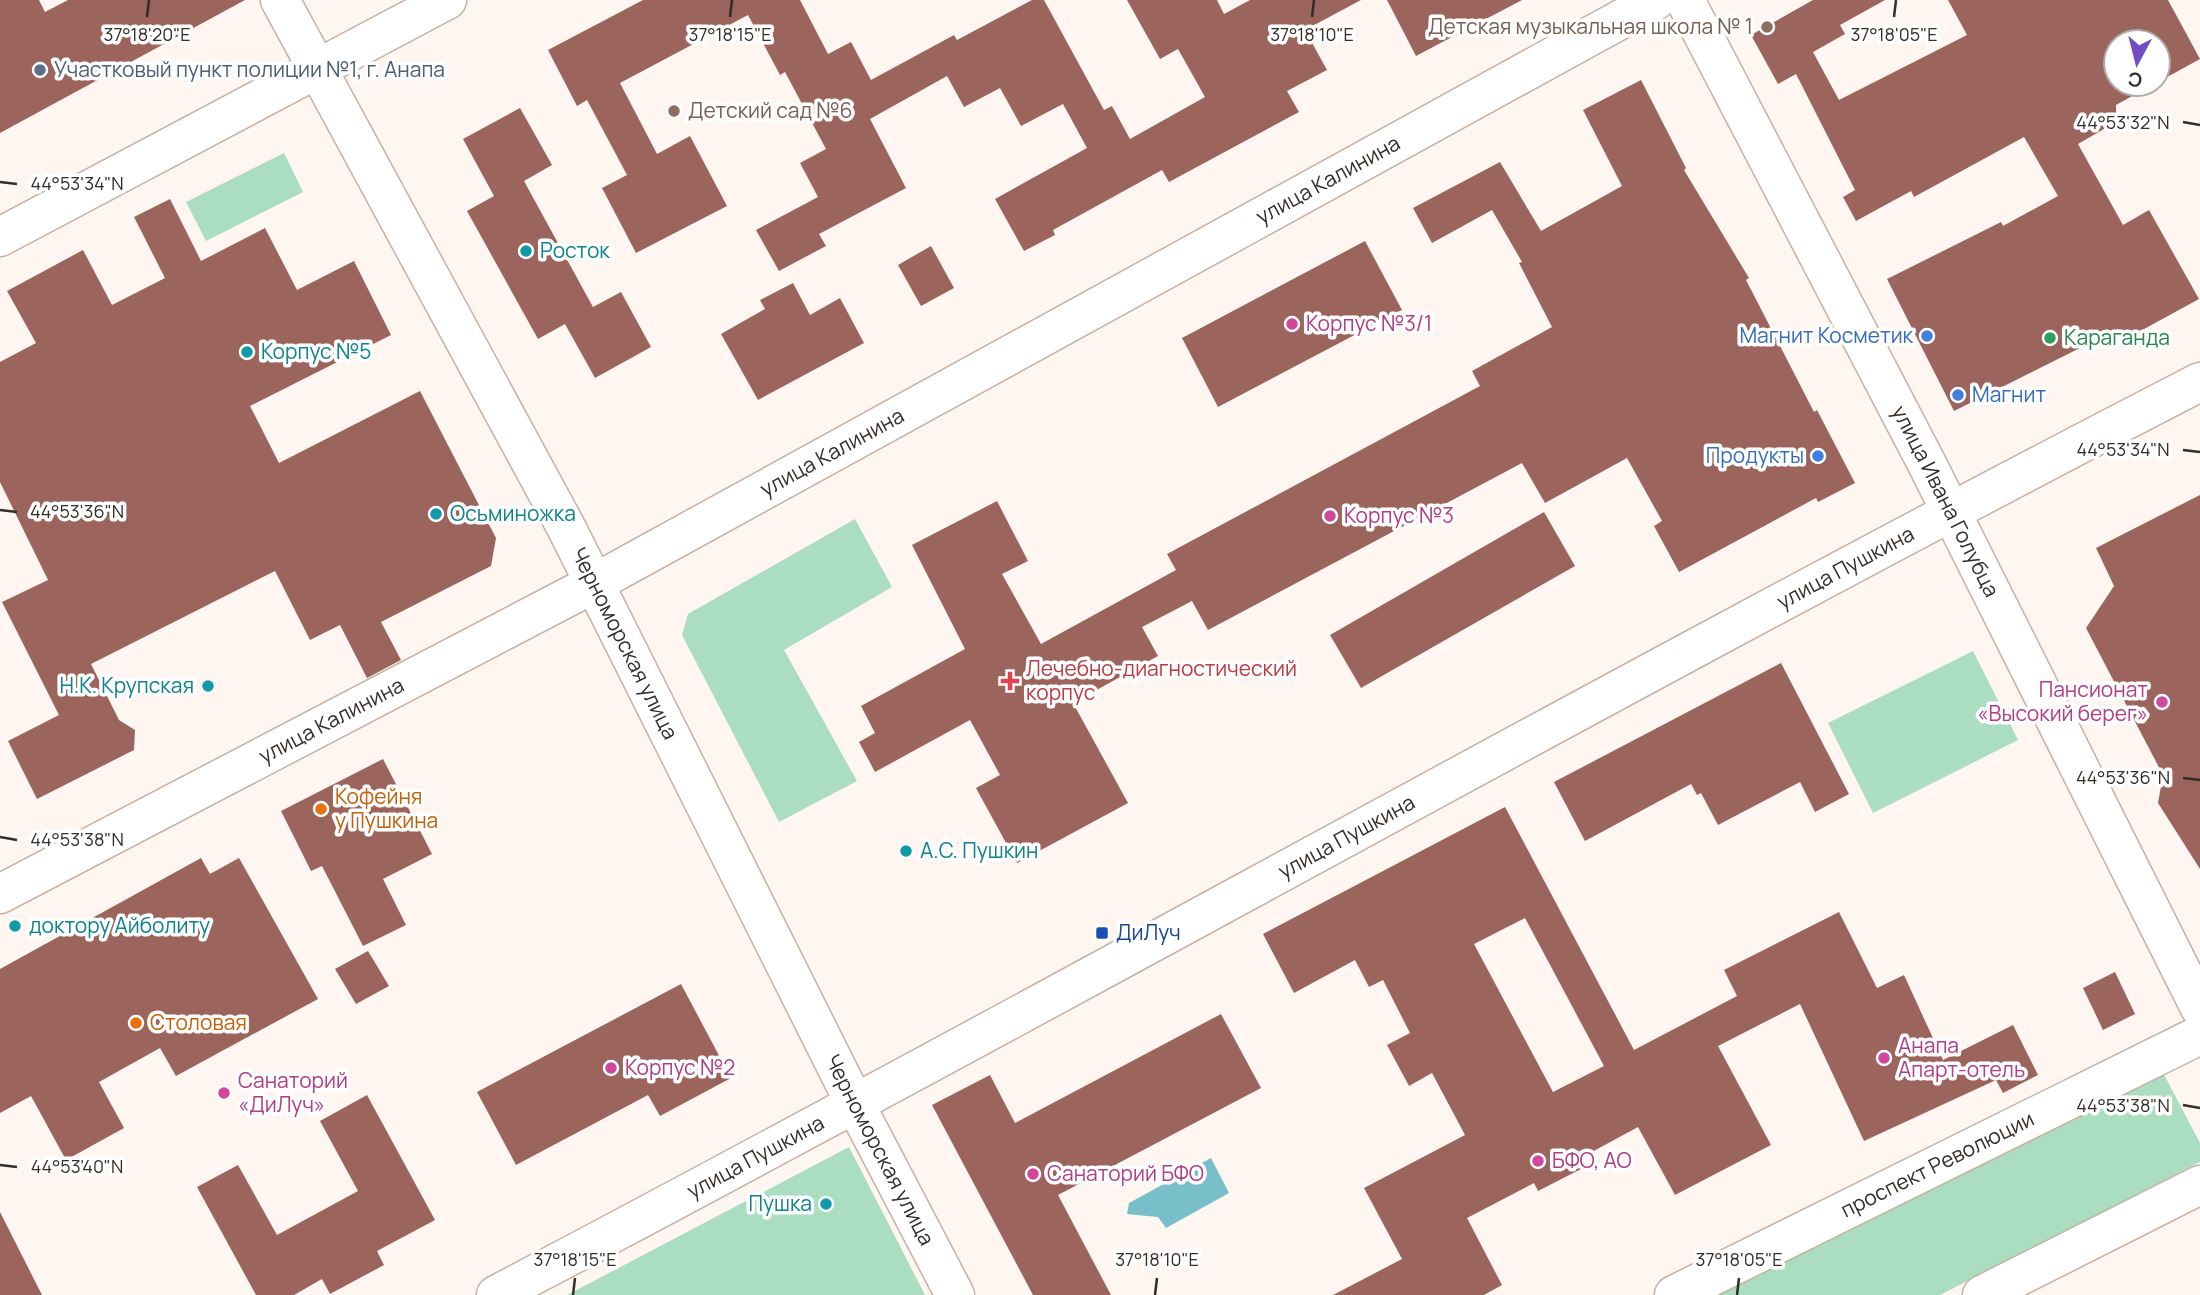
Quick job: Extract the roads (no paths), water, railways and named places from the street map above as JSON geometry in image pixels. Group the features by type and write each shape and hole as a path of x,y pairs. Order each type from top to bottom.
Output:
{"street":[{"name":"Черноморская улица","path":"280,0 567,529 856,1106 955,1295"},
{"path":"0,236 447,0"},
{"name":"улица Калинина","path":"0,894 593,584 1656,0"},
{"name":"улица Ивана Голубца","path":"1685,0 1949,511 2200,1008"},
{"name":"улица Пушкина","path":"496,1295 856,1106 1949,511 2200,382"},
{"name":"проспект Революции","path":"1674,1295 2200,1035"},
{"path":"1982,1295 2200,1185"}],"water":[{"path":"1211,1158 1229,1193 1166,1228 1158,1217 1127,1214 1129,1203"}],"place":[{"name":"Детская музыкальная школа № 1","path":"1767,27"},
{"name":"Участковый пункт полиции №1, г. Анапа","path":"40,70"},
{"name":"Детский сад №6","path":"674,111"},
{"name":"Росток","path":"526,251"},
{"name":"Корпус №3/1","path":"1292,324"},
{"name":"Магнит Косметик","path":"1927,336"},
{"name":"Караганда","path":"2050,338"},
{"name":"Корпус №5","path":"247,352"},
{"name":"Магнит","path":"1958,395"},
{"name":"Продукты","path":"1818,456"},
{"name":"Осьминожка","path":"436,514"},
{"name":"Корпус №3","path":"1330,516"},
{"name":"Лечебно-диагностический корпус","path":"1010,681"},
{"name":"Н.К. Крупская","path":"208,686"},
{"name":"Пансионат «Высокий берег»","path":"2162,702"},
{"name":"Кофейня у Пушкина","path":"321,809"},
{"name":"А.С. Пушкин","path":"906,851"},
{"name":"доктору Айболиту","path":"15,926"},
{"name":"ДиЛуч","path":"1102,933"},
{"name":"Столовая","path":"136,1023"},
{"name":"Анапа Апарт-отель","path":"1884,1058"},
{"name":"Корпус №2","path":"611,1068"},
{"name":"Санаторий «ДиЛуч»","path":"224,1093"},
{"name":"БФО, АО","path":"1538,1161"},
{"name":"Санаторий БФО","path":"1033,1174"},
{"name":"Пушка","path":"826,1204"}]}
